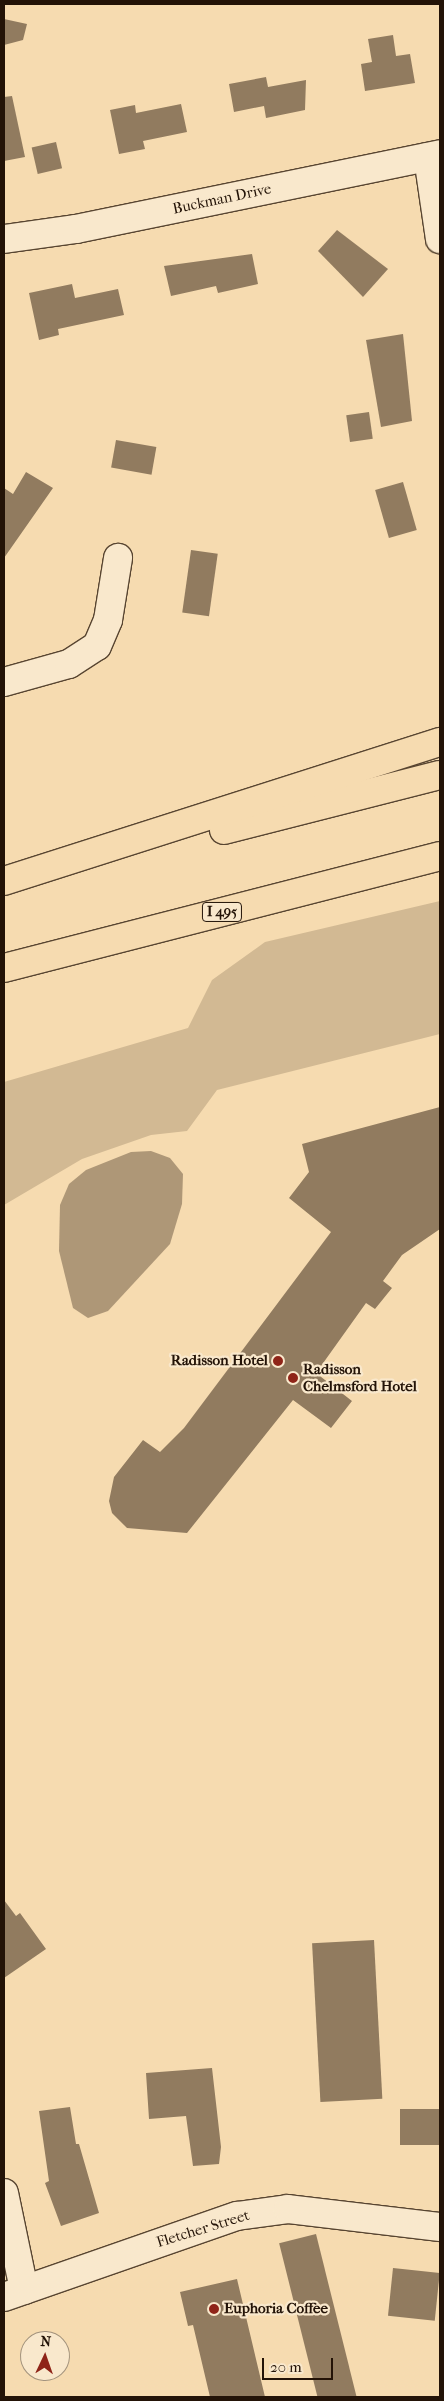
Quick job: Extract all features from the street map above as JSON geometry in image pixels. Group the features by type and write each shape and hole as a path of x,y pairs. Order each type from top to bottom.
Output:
{"highway":[{"path":"4,881 440,742"},
{"path":"4,887 440,774"},
{"name":"I 495","path":"4,968 440,856"}],"street":[{"name":"Buckman Drive","path":"4,239 76,229 434,156"},
{"path":"434,156 440,239"},
{"path":"4,682 69,664 97,646 106,629 118,558"},
{"path":"4,2193 14,2293"},
{"name":"Fletcher Street","path":"14,2293 237,2216 288,2209 440,2227"}],"shaded area":[{"path":"440,901 440,1034 217,1090 187,1131 151,1135 82,1159 4,1205 4,1082 188,1028 212,980 265,942"},
{"path":"151,1151 170,1158 183,1174 182,1204 170,1244 108,1311 88,1318 73,1308 59,1251 60,1205 69,1184 86,1170 131,1152"}],"building":[{"path":"4,19 27,24 23,40 4,45"},
{"path":"393,35 396,56 410,54 415,83 365,91 361,64 372,62 368,39"},
{"path":"266,77 268,87 306,80 305,110 266,118 264,106 234,112 229,84"},
{"path":"12,96 25,157 4,161 4,97"},
{"path":"181,104 187,132 143,141 145,149 119,154 110,110 135,105 136,113"},
{"path":"56,142 62,168 38,174 32,148"},
{"path":"337,230 388,269 363,297 318,251"},
{"path":"252,254 258,284 218,293 216,286 171,296 164,266"},
{"path":"72,284 75,298 118,289 124,315 58,329 59,335 39,340 29,293"},
{"path":"403,334 412,421 381,427 366,340"},
{"path":"369,412 373,439 350,442 346,415"},
{"path":"116,440 156,447 152,475 111,468"},
{"path":"26,472 53,488 4,558 4,488 13,494"},
{"path":"403,482 417,530 389,538 375,490"},
{"path":"191,550 218,554 209,616 182,612"},
{"path":"440,1107 440,1229 402,1255 383,1281 392,1288 375,1309 366,1303 316,1373 352,1401 331,1428 293,1400 187,1533 127,1528 112,1513 109,1501 114,1477 143,1440 160,1452 184,1428 331,1232 289,1198 309,1172 302,1144"},
{"path":"4,1900 16,1916 20,1913 46,1949 4,1978"},
{"path":"374,1940 382,2099 320,2102 312,1943"},
{"path":"212,2068 221,2147 219,2164 193,2166 186,2116 149,2119 146,2073"},
{"path":"70,2107 76,2144 79,2144 99,2213 61,2226 45,2183 49,2181 39,2111"},
{"path":"400,2109 440,2109 440,2145 400,2145"},
{"path":"316,2234 357,2397 317,2397 279,2243"},
{"path":"393,2268 440,2273 435,2321 388,2316"},
{"path":"237,2279 265,2397 210,2397 193,2325 188,2326 180,2292"}],"place":[{"name":"Radisson Hotel","path":"278,1361"},
{"name":"Radisson Chelmsford Hotel","path":"293,1378"},
{"name":"Euphoria Coffee","path":"214,2309"}]}
